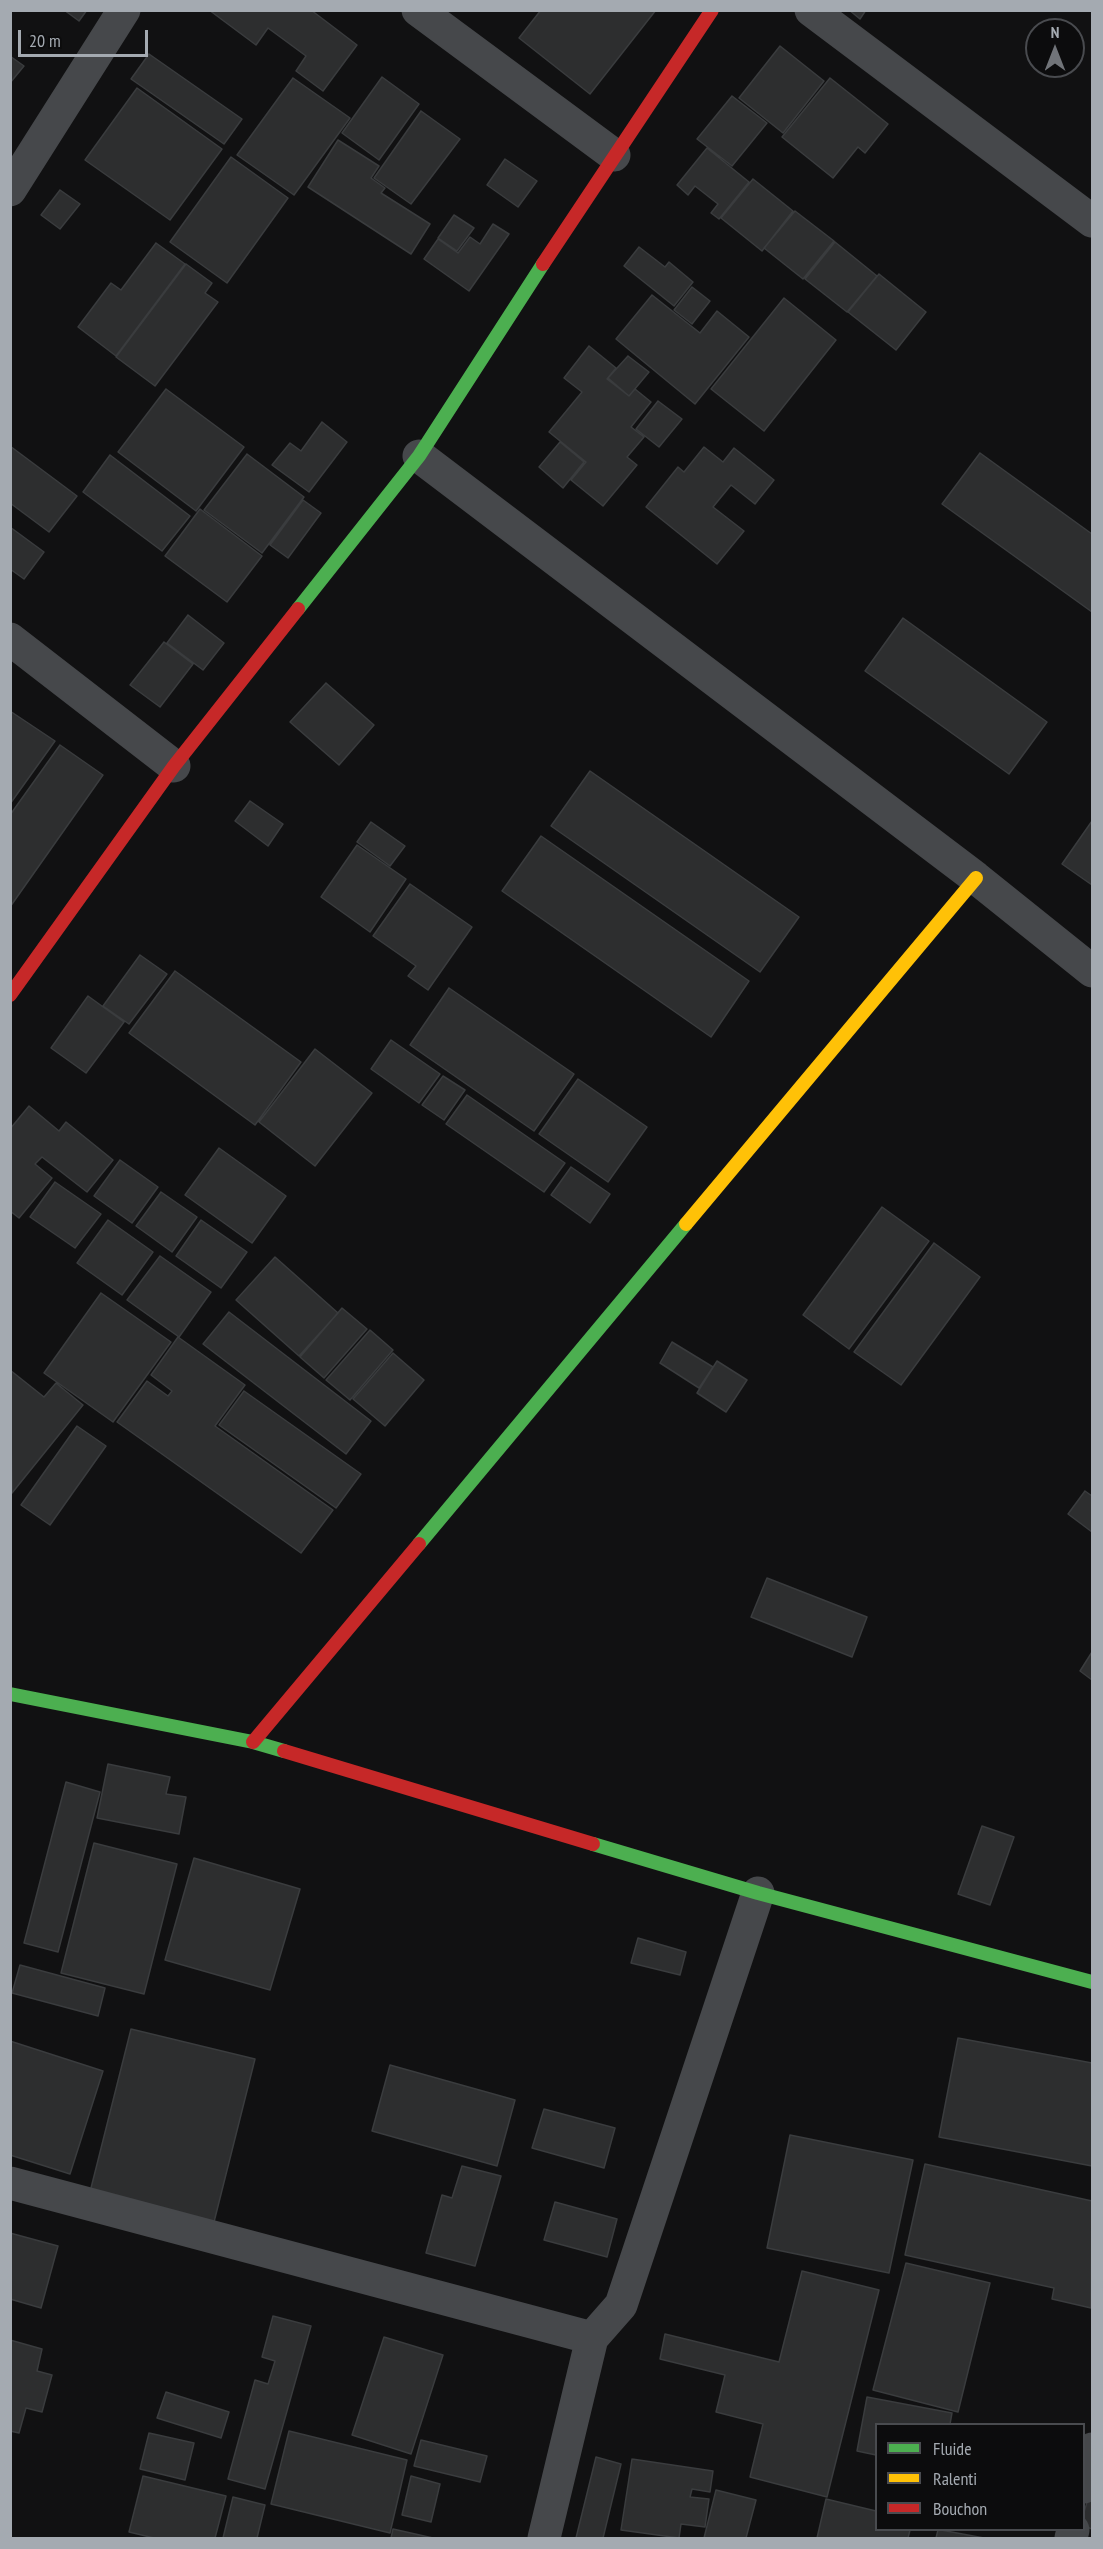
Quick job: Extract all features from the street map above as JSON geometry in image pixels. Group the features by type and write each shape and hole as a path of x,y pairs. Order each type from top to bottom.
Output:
{"street":[{"path":"10,190 124,10"},
{"path":"418,10 614,154"},
{"path":"10,995 174,766 418,456 614,154 712,10"},
{"path":"811,10 1092,221"},
{"path":"418,456 976,878 1092,971"},
{"path":"10,639 174,766"},
{"path":"253,1742 976,878"},
{"path":"10,1694 253,1742 758,1893 1092,1982"},
{"path":"544,2538 592,2338 621,2305 758,1893"},
{"path":"10,2183 592,2338"},
{"path":"1085,2479 1092,2449"}],"building":[{"path":"64,10 87,10 79,21"},
{"path":"209,10 311,10 357,45 323,91 296,71 306,56 268,28 256,45"},
{"path":"541,10 656,10 590,94 519,38"},
{"path":"849,10 866,10 860,19"},
{"path":"780,46 824,81 783,133 739,98"},
{"path":"149,54 242,119 224,144 131,79"},
{"path":"10,56 24,66 10,83"},
{"path":"382,77 419,104 379,160 342,133"},
{"path":"293,78 350,118 294,195 237,155"},
{"path":"830,78 888,124 865,153 858,147 833,178 782,137"},
{"path":"137,88 222,149 170,220 85,160"},
{"path":"732,96 767,123 732,166 697,139"},
{"path":"421,111 460,139 411,204 374,178"},
{"path":"338,140 379,166 371,178 385,188 381,193 430,224 411,254 308,187"},
{"path":"707,148 749,182 719,219 711,213 718,204 695,186 688,195 677,185"},
{"path":"231,157 288,198 227,283 170,242"},
{"path":"505,159 537,181 518,207 487,185"},
{"path":"753,179 793,211 762,251 721,218"},
{"path":"60,190 80,204 60,229 41,215"},
{"path":"795,211 834,241 803,279 764,248"},
{"path":"454,215 474,228 457,251 438,238"},
{"path":"493,224 509,234 469,291 424,259 438,239 458,253 470,237 480,244"},
{"path":"835,242 877,276 847,312 805,279"},
{"path":"156,243 185,264 116,356 78,327 111,283 121,290"},
{"path":"639,247 665,267 669,262 693,282 674,306 624,266"},
{"path":"186,264 212,283 205,293 218,302 155,386 116,357"},
{"path":"879,274 926,312 896,350 848,312"},
{"path":"692,287 710,301 692,324 674,310"},
{"path":"652,295 700,333 717,311 749,337 695,404 616,339"},
{"path":"784,298 836,340 764,431 711,389"},
{"path":"589,346 616,368 607,379 629,396 635,389 651,402 631,427 644,437 627,457 637,465 603,506 571,480 586,462 549,432 582,392 564,378"},
{"path":"628,356 649,372 629,396 608,378"},
{"path":"166,389 244,447 196,511 118,452"},
{"path":"658,401 682,419 659,447 636,429"},
{"path":"322,422 347,442 309,492 272,465 290,443 301,451"},
{"path":"560,442 584,462 563,488 539,467"},
{"path":"10,446 77,496 49,532 10,503"},
{"path":"704,447 723,462 734,448 774,480 755,504 731,485 713,507 744,531 717,564 646,507 678,467 684,472"},
{"path":"980,453 1092,534 1092,612 942,504"},
{"path":"247,454 304,497 262,553 204,510"},
{"path":"110,455 190,516 162,551 83,492"},
{"path":"303,500 321,513 288,558 270,545"},
{"path":"200,509 262,556 227,602 165,556"},
{"path":"10,527 44,552 24,579 10,569"},
{"path":"188,615 224,643 203,670 167,643"},
{"path":"903,618 1047,722 1009,774 865,671"},
{"path":"164,642 193,664 160,707 130,685"},
{"path":"326,683 374,725 339,765 290,722"},
{"path":"10,711 55,741 10,804"},
{"path":"60,745 103,775 10,907 10,815"},
{"path":"590,771 799,917 760,972 551,826"},
{"path":"250,801 283,824 268,846 235,821"},
{"path":"1092,821 1092,885 1062,864"},
{"path":"371,822 405,846 390,866 357,842"},
{"path":"541,836 749,981 711,1037 502,891"},
{"path":"357,845 406,879 370,932 321,897"},
{"path":"410,884 472,927 428,990 408,976 416,966 373,936"},
{"path":"140,955 167,974 129,1024 103,1006"},
{"path":"175,971 301,1062 255,1125 129,1033"},
{"path":"449,988 574,1074 534,1131 410,1045"},
{"path":"88,996 124,1022 86,1073 51,1048"},
{"path":"391,1040 440,1074 419,1103 371,1069"},
{"path":"315,1049 372,1093 315,1166 259,1122"},
{"path":"443,1076 465,1090 444,1120 422,1105"},
{"path":"578,1079 647,1127 608,1182 539,1134"},
{"path":"467,1095 565,1163 544,1192 446,1124"},
{"path":"29,1106 59,1131 66,1122 113,1160 87,1192 42,1157 35,1164 52,1178 19,1218 10,1211 10,1129"},
{"path":"219,1148 286,1196 252,1243 185,1195"},
{"path":"120,1160 158,1187 132,1223 94,1196"},
{"path":"571,1167 610,1194 590,1223 551,1195"},
{"path":"55,1182 101,1214 75,1248 30,1217"},
{"path":"161,1192 197,1217 172,1252 136,1226"},
{"path":"882,1207 929,1241 849,1349 803,1315"},
{"path":"108,1220 153,1252 122,1295 77,1263"},
{"path":"201,1220 247,1252 221,1288 176,1256"},
{"path":"934,1243 980,1277 901,1385 854,1352"},
{"path":"160,1256 211,1292 179,1337 127,1300"},
{"path":"275,1257 338,1313 299,1356 236,1300"},
{"path":"101,1293 171,1342 113,1422 44,1373"},
{"path":"342,1308 367,1329 324,1378 300,1357"},
{"path":"229,1312 371,1421 346,1454 203,1344"},
{"path":"370,1330 393,1350 350,1400 326,1380"},
{"path":"178,1337 245,1385 215,1426 333,1510 301,1553 117,1422 147,1381 168,1396 172,1391 151,1375"},
{"path":"672,1342 713,1367 699,1388 660,1363"},
{"path":"393,1353 424,1380 385,1426 353,1399"},
{"path":"717,1361 747,1380 726,1412 697,1393"},
{"path":"10,1370 44,1397 56,1383 83,1405 12,1493"},
{"path":"244,1391 361,1474 336,1508 219,1425"},
{"path":"77,1426 106,1446 50,1525 21,1505"},
{"path":"1085,1491 1092,1496 1092,1532 1068,1514"},
{"path":"767,1578 867,1617 852,1657 751,1617"},
{"path":"1092,1652 1092,1680 1080,1671"},
{"path":"108,1764 170,1777 166,1794 186,1797 179,1834 97,1818"},
{"path":"66,1782 100,1792 58,1952 24,1943"},
{"path":"982,1826 1014,1837 990,1905 958,1894"},
{"path":"94,1843 177,1864 144,1994 61,1973"},
{"path":"194,1858 300,1889 270,1990 165,1960"},
{"path":"638,1938 686,1952 680,1975 631,1963"},
{"path":"20,1965 105,1988 98,2016 12,1993"},
{"path":"131,2029 255,2059 214,2222 90,2192"},
{"path":"958,2038 1092,2063 1092,2166 939,2137"},
{"path":"10,2041 103,2071 70,2174 10,2155"},
{"path":"390,2065 515,2100 497,2166 372,2131"},
{"path":"544,2109 615,2128 604,2168 532,2148"},
{"path":"790,2135 913,2160 889,2273 767,2248"},
{"path":"925,2164 1092,2201 1091,2308 1052,2299 1054,2288 905,2255"},
{"path":"462,2166 501,2176 475,2266 426,2253 442,2195 452,2198"},
{"path":"555,2202 617,2219 607,2257 544,2240"},
{"path":"10,2233 58,2246 41,2308 10,2299"},
{"path":"906,2263 990,2283 958,2412 873,2390"},
{"path":"802,2271 879,2290 827,2497 750,2477 763,2424 716,2412 725,2375 660,2359 665,2334 779,2362"},
{"path":"273,2316 311,2326 265,2489 228,2479 255,2380 268,2384 275,2361 262,2357"},
{"path":"384,2337 443,2355 411,2454 352,2435"},
{"path":"10,2340 42,2349 37,2371 52,2375 42,2412 26,2408 19,2433 10,2431"},
{"path":"166,2392 229,2412 221,2438 157,2418"},
{"path":"867,2397 952,2413 950,2423 875,2423 875,2455 857,2451"},
{"path":"289,2431 407,2460 390,2533 271,2504"},
{"path":"149,2433 194,2443 185,2480 140,2469"},
{"path":"421,2440 487,2456 480,2482 414,2466"},
{"path":"596,2457 621,2464 603,2538 576,2538"},
{"path":"632,2459 713,2471 710,2492 692,2489 690,2497 709,2499 705,2527 681,2524 679,2538 621,2530"},
{"path":"143,2476 226,2496 215,2538 154,2538 129,2532"},
{"path":"411,2476 440,2484 431,2522 402,2515"},
{"path":"716,2490 756,2500 746,2538 704,2538"},
{"path":"233,2497 265,2505 257,2538 223,2538"},
{"path":"826,2499 875,2511 875,2531 910,2531 908,2538 817,2538"},
{"path":"1088,2499 1092,2500 1092,2529 1085,2526 1085,2509"},
{"path":"393,2529 433,2538 391,2538"},
{"path":"938,2531 946,2531 984,2538 936,2538"}],"traffic: fast":[{"path":"298,609 419,456 543,264"},
{"path":"419,1544 686,1224"},
{"path":"10,1694 253,1742 284,1751"},
{"path":"593,1844 758,1893 1092,1982"}],"traffic: slow":[{"path":"686,1224 976,878"}],"traffic: jam":[{"path":"543,264 712,10"},
{"path":"10,995 174,766 298,609"},
{"path":"253,1742 419,1544"},
{"path":"284,1751 593,1844"}]}
